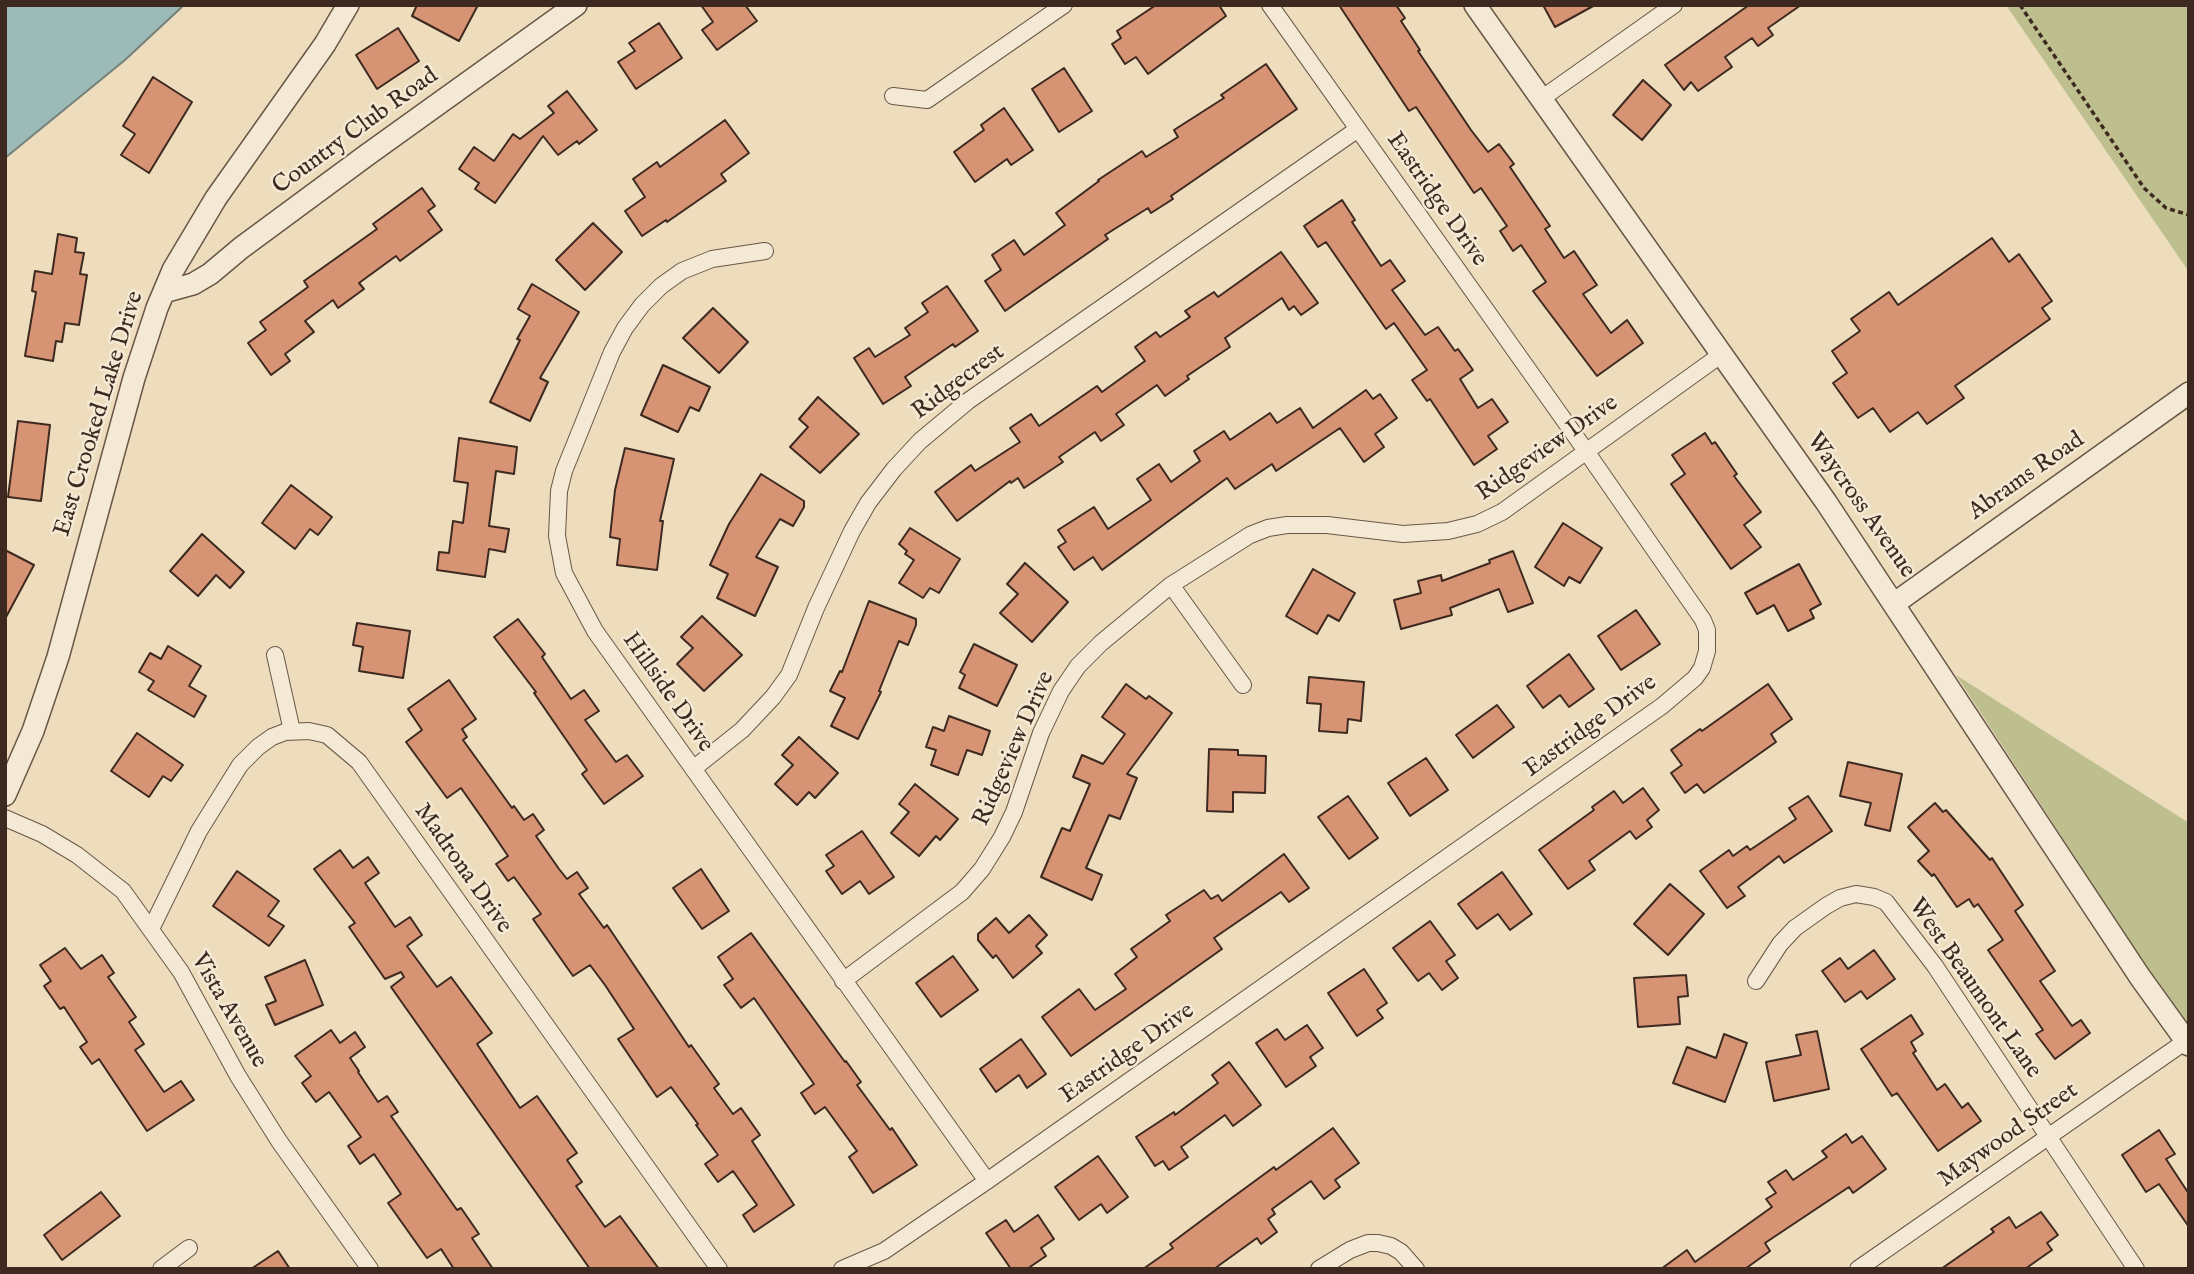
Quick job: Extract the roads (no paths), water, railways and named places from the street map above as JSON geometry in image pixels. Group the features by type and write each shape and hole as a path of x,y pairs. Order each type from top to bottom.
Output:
{"street":[{"name":"East Crooked Lake Drive","path":"5,796 33,731 58,657 134,378 173,270 216,198 325,44 348,5"},
{"name":"Country Club Road","path":"164,292 193,284 210,274 366,155 576,5"},
{"path":"893,96 927,100 1064,5"},
{"name":"Eastridge Drive","path":"842,1269 884,1251 987,1181 1662,706 1695,678 1702,668 1707,652 1707,630 1703,620 1270,5"},
{"name":"Waycross Avenue","path":"1475,5 1895,603 2140,977 2187,1043"},
{"path":"1541,99 1674,5"},
{"name":"Ridgecrest","path":"693,769 742,730 773,697 789,675 816,608 852,531 868,503 920,441 968,401 1358,130"},
{"name":"Hillside Drive","path":"765,251 712,259 682,271 661,286 625,328 612,352 564,471 559,491 557,536 564,573 595,631 987,1181"},
{"name":"Ridgeview Drive","path":"844,981 962,892 982,869 1014,812 1041,733 1078,666 1101,643 1171,585 1250,535 1268,528 1327,525 1403,534 1448,531 1477,524 1502,512 1722,354"},
{"name":"Abrams Road","path":"1895,603 2189,393"},
{"path":"1171,585 1243,685"},
{"path":"151,929 199,831 227,783 258,747 272,737 292,731 275,655"},
{"name":"Madrona Drive","path":"292,731 327,735 359,762 719,1269"},
{"name":"Vista Avenue","path":"5,818 42,834 77,855 123,891 181,972 238,1076 279,1141 370,1269"},
{"name":"West Beaumont Lane","path":"1756,981 1780,944 1795,928 1833,902 1856,894 1886,902 1935,966 2136,1269"},
{"name":"Maywood Street","path":"1858,1269 2187,1043"},
{"path":"1319,1269 1350,1250 1368,1243 1391,1246 1401,1252 1416,1269"},
{"path":"161,1269 189,1248"}],"water":[{"path":"5,5 184,5 125,60 5,158"}]}
